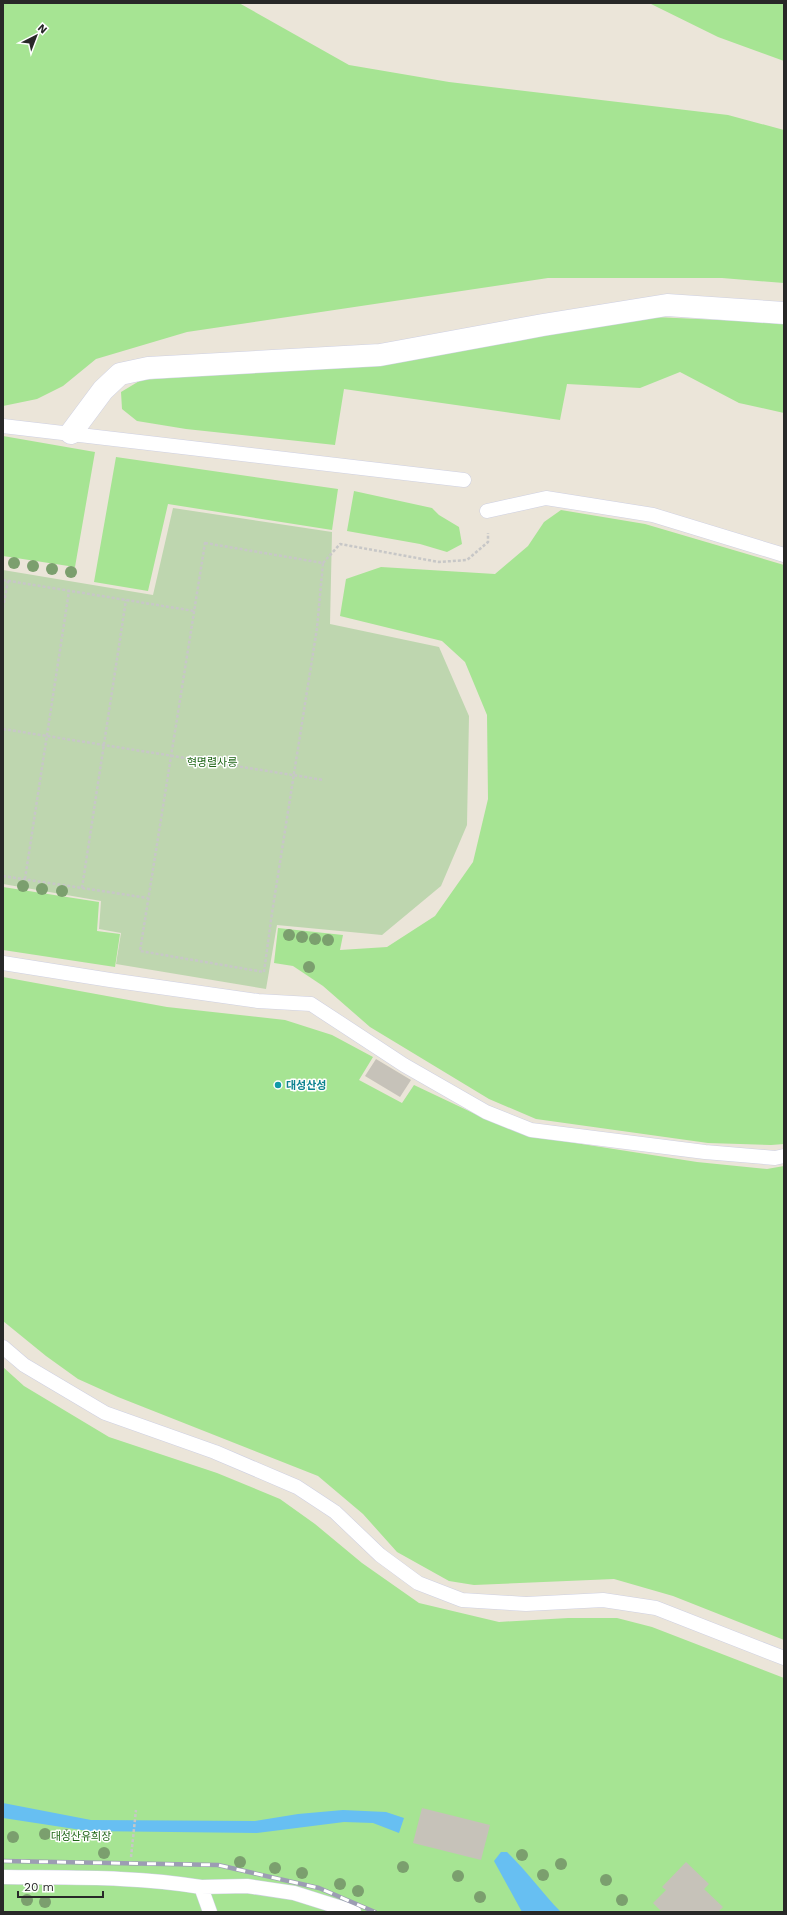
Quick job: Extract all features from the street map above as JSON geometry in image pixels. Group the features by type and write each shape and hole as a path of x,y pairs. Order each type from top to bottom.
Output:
{"street":[{"path":"71,434 103,390 120,374 148,368 380,355 543,325 667,305 784,313"}],"lane":[{"path":"3,426 464,480"},
{"path":"487,511 546,498 653,515 784,555"},
{"path":"3,963 258,1001 311,1004 404,1065 486,1112 531,1130 705,1152 775,1158 784,1156"},
{"path":"3,1346 24,1365 106,1413 215,1452 297,1487 336,1512 380,1555 418,1583 462,1600 526,1604 603,1600 656,1608 784,1658"},
{"path":"3,1877 130,1879 167,1881 201,1887 247,1886 294,1893 354,1912"},
{"path":"201,1887 210,1912"}],"path":[{"path":"323,563 205,543 140,951 264,972 317,628 323,563 340,544 439,562 467,560 488,542 487,511"},
{"path":"3,580 194,611"},
{"path":"3,608 8,581"},
{"path":"25,879 69,591"},
{"path":"82,888 126,600"},
{"path":"3,729 324,780"},
{"path":"3,876 148,898"},
{"path":"132,1843 136,1810"}],"green space":[{"path":"3,3 239,3 349,65 449,82 728,115 784,130 784,283 722,278 548,278 187,332 96,359 63,386 37,399 3,406"},
{"path":"649,3 784,3 784,61 718,37"},
{"path":"654,317 784,323 784,413 739,403 680,372 640,388 567,384 560,420 344,389 335,445 186,429 137,421 122,409 121,392 141,380 371,363"},
{"path":"3,436 95,452 75,567 3,556"},
{"path":"116,457 338,489 332,530 168,504 148,591 94,582"},
{"path":"354,491 432,508 439,515 459,527 462,544 447,552 420,544 347,531"},
{"name":"혁명렬사릉","path":"173,508 332,532 330,624 439,647 469,716 467,825 441,886 382,935 277,925 266,989 116,964 121,933 99,929 101,901 3,884 3,570 153,595"},
{"path":"561,510 645,524 784,565 784,1144 708,1143 536,1119 489,1099 370,1027 323,986 293,966 274,963 278,928 343,935 340,950 387,947 435,916 473,862 488,799 487,715 465,662 442,641 340,616 346,579 381,567 495,574 528,546 544,522"},
{"path":"3,887 99,902 97,931 120,934 115,967 3,950"},
{"path":"3,977 167,1007 285,1020 332,1035 373,1057 359,1080 402,1103 414,1085 490,1121 537,1137 697,1162 767,1169 784,1166 784,1640 673,1596 614,1579 474,1585 449,1581 397,1552 363,1514 318,1476 118,1397 78,1379 46,1356 3,1321"},
{"name":"대성산유희장","path":"3,1367 24,1386 109,1437 217,1473 280,1499 315,1524 362,1563 419,1603 499,1622 568,1618 617,1618 652,1627 784,1678 784,1912 3,1912"}],"water":[{"path":"3,1803 91,1820 255,1821 298,1814 343,1810 386,1812 404,1818 399,1833 373,1823 344,1822 257,1833 88,1831 3,1818"},
{"path":"501,1852 507,1852 514,1859 561,1912 522,1912 494,1861"}],"building":[{"path":"376,1059 411,1080 400,1097 365,1076"},
{"path":"422,1808 490,1825 481,1860 413,1843"},
{"path":"686,1862 709,1884 704,1889 723,1907 718,1912 662,1912 653,1903 666,1890 662,1887"}],"railway":[{"path":"3,1861 218,1865 319,1888 375,1912"}],"place":[{"name":"대성산성","path":"278,1085"}]}
